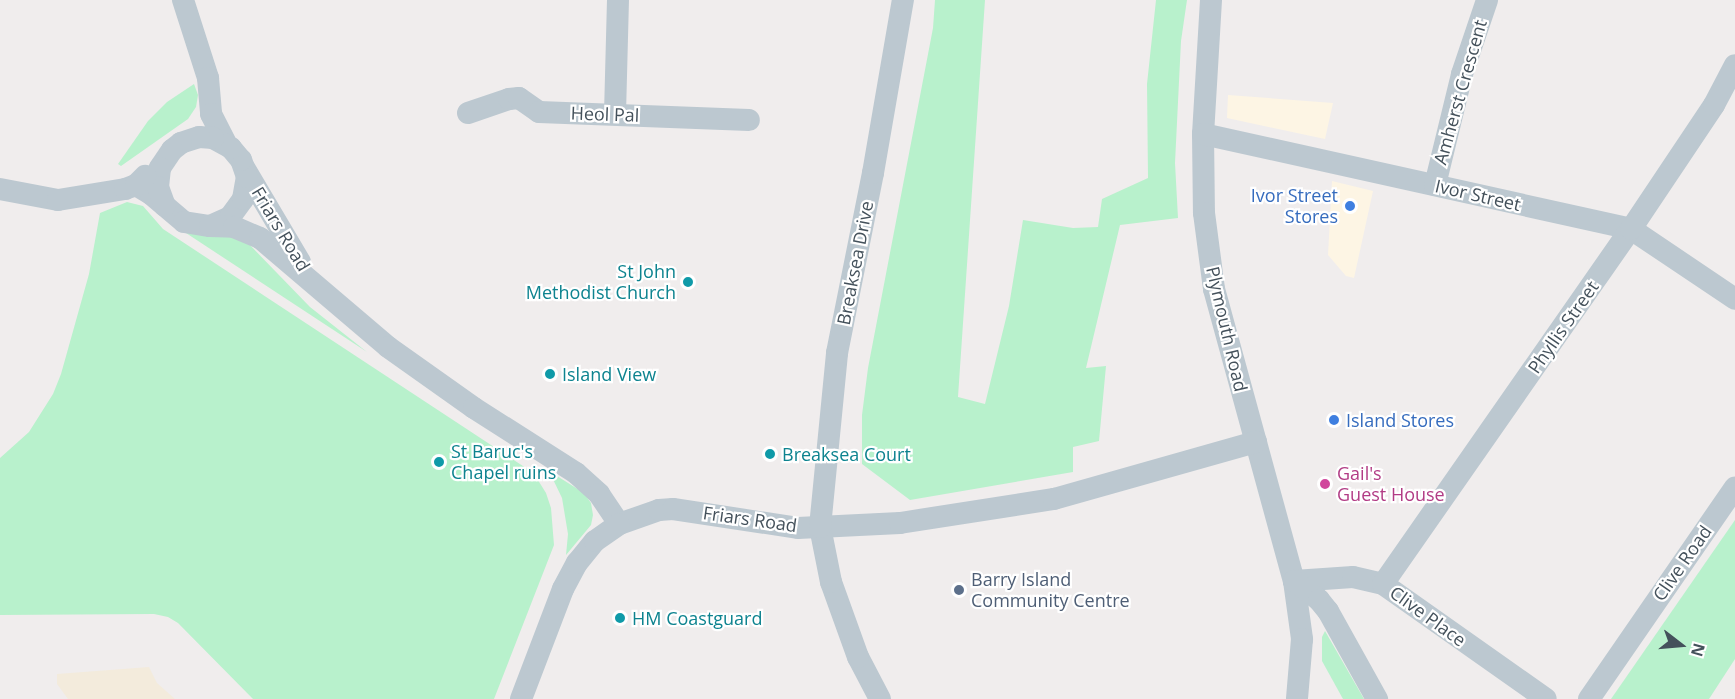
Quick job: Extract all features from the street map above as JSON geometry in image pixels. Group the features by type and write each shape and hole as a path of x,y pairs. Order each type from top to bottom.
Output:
{"street":[{"path":"615,114 618,0"},
{"name":"Breaksea Drive","path":"880,699 858,657 831,582 820,527 837,353 873,173 903,0"},
{"name":"Plymouth Road","path":"1211,0 1203,134 1204,213 1214,289 1294,580 1302,639 1297,699"},
{"name":"Amherst Crescent","path":"1435,185 1462,74 1487,0"},
{"path":"189,2 208,78 211,114 226,144"},
{"name":"Phyllis Street","path":"1383,584 1631,229 1714,105 1735,65"},
{"name":"Heol Pal","path":"468,113 509,99 519,98 539,112 749,120"},
{"path":"192,138 211,114"},
{"name":"Ivor Street","path":"1203,134 1631,229 1735,299"},
{"path":"0,189 58,200 87,197 136,185 181,142 192,138 213,138 226,144 237,154 247,177 243,199 230,217 210,226 184,222 136,185"},
{"path":"164,159 160,168 158,187 165,206"},
{"name":"Friars Road","path":"244,166 296,257 321,289"},
{"name":"Friars Road","path":"210,226 234,227 254,234 321,289 362,327 443,387 576,473 599,494 619,524 658,510 673,509 772,525 820,527 900,523 1054,499 1256,442"},
{"name":"Clive Road","path":"1589,699 1735,487"},
{"path":"521,699 563,589 577,563 595,541 619,524"},
{"name":"Clive Place","path":"1294,580 1353,577 1383,584 1546,699"},
{"path":"1294,580 1319,600 1328,611 1377,699"}],"shaded area":[{"path":"1228,95 1333,103 1325,139 1227,118"},
{"name":"Ivor Street Stores","path":"1332,181 1373,191 1354,278 1346,276 1328,255"}],"green space":[{"path":"935,0 985,0 958,397 985,404 1009,306 1023,220 1073,228 1098,227 1102,199 1148,178 1147,84 1156,0 1187,0 1181,41 1175,163 1178,218 1120,225 1086,368 1106,366 1099,441 1073,447 1073,472 910,500 862,464 862,415 868,368 933,28"},
{"path":"194,84 198,95 196,107 188,119 121,166 118,164 148,121 167,102"},
{"path":"127,202 143,206 163,229 526,468 536,477 546,493 551,508 554,545 494,699 253,699 178,623 168,617 154,614 0,615 0,458 29,432 53,394 61,374 89,274 100,213"},
{"path":"186,233 223,234 246,241 310,307 367,352"},
{"path":"549,471 584,493 591,503 593,515 591,525 566,555 568,534 562,498"},
{"path":"1735,520 1735,659 1709,699 1611,699"},
{"path":"1325,631 1364,699 1343,699 1322,661 1322,637"}],"sand":[{"path":"149,667 157,683 175,699 68,699 57,684 57,674"}],"place":[{"name":"Ivor Street Stores","path":"1350,206"},
{"name":"St John Methodist Church","path":"688,282"},
{"name":"Island View","path":"550,374"},
{"name":"Island Stores","path":"1334,420"},
{"name":"Breaksea Court","path":"770,454"},
{"name":"St Baruc's Chapel ruins","path":"439,462"},
{"name":"Gail's Guest House","path":"1325,484"},
{"name":"Barry Island Community Centre","path":"959,590"},
{"name":"HM Coastguard","path":"620,618"}]}
